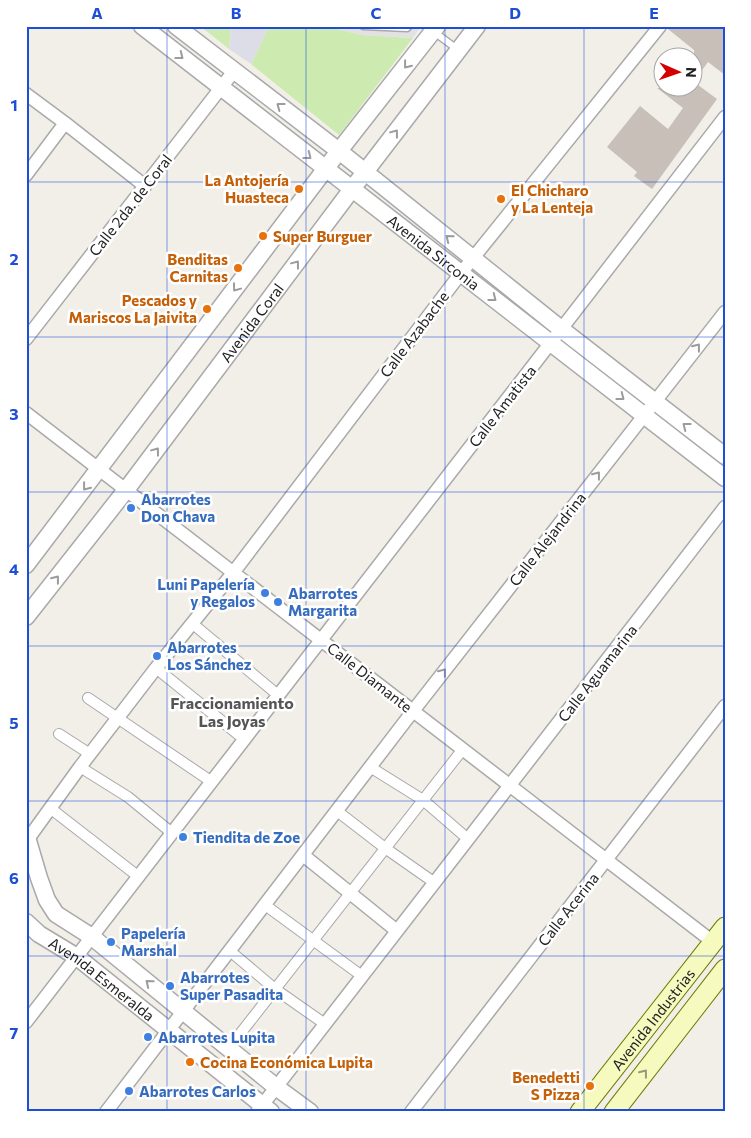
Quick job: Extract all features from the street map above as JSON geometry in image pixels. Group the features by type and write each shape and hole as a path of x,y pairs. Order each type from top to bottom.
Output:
{"main road":[{"name":"Avenida Industrias","path":"580,1112 725,927"},
{"name":"Avenida Industrias","path":"614,1112 725,969"}],"street":[{"name":"Avenida Sirconia","path":"142,26 325,170 461,273 656,402 725,456"},
{"name":"Avenida Sirconia","path":"176,26 366,172 474,258 556,336 644,415 725,478"},
{"name":"Avenida Coral","path":"26,617 126,490 352,189 478,26"},
{"name":"Calle Azabache","path":"27,839 80,767 156,668 233,573 461,273 660,26"},
{"path":"26,565 432,28"},
{"name":"Calle 2da. de Coral","path":"26,339 234,71"},
{"path":"26,94 145,186"},
{"name":"Calle Amatista","path":"26,1022 725,117"},
{"path":"26,175 65,123"},
{"name":"Calle Alejandrina","path":"106,1112 413,711 725,312"},
{"name":"Calle Diamante","path":"26,413 713,942"},
{"name":"Calle Aguamarina","path":"264,1110 276,1087 725,507"},
{"path":"193,624 278,695"},
{"path":"156,668 244,739"},
{"path":"88,698 212,782"},
{"name":"Calle Acerina","path":"411,1112 725,706"},
{"path":"59,734 90,754"},
{"path":"229,1048 463,749"},
{"path":"80,767 128,797 172,833"},
{"path":"370,767 423,800 468,839"},
{"path":"50,808 139,877"},
{"path":"337,810 434,883"},
{"name":"Avenida Esmeralda","path":"27,839 47,900 56,914 92,937 276,1087 310,1112"},
{"path":"303,855 397,932"},
{"path":"265,905 362,976"},
{"name":"Avenida Esmeralda","path":"26,922 39,934 76,957 264,1110"},
{"path":"230,951 275,989 325,1024"}],"lane":[{"path":"363,26 407,28 410,26"},
{"path":"432,28 458,50"}],"green space":[{"path":"200,26 231,26 229,49"},
{"path":"269,26 325,26 362,35 413,38 339,135 251,64"}],"shaded area":[{"path":"231,26 269,26 251,64 229,49"},
{"path":"325,26 421,26 413,38 362,35"}],"building":[{"path":"668,26 725,26 725,75 708,62 704,67 704,48 692,48 668,29"},
{"path":"704,89 717,99 652,189 634,176 637,172 607,147 640,106 668,129 683,108 670,98 704,98"}],"place":[{"name":"La Antojería Huasteca","path":"299,189"},
{"name":"El Chicharo y La Lenteja","path":"501,199"},
{"name":"Super Burguer","path":"263,236"},
{"name":"Benditas Carnitas","path":"238,268"},
{"name":"Pescados y Mariscos La Jaivita","path":"207,309"},
{"name":"Abarrotes Don Chava","path":"131,508"},
{"name":"Luni Papelería y Regalos","path":"265,593"},
{"name":"Abarrotes Margarita","path":"278,602"},
{"name":"Abarrotes Los Sánchez","path":"157,656"},
{"name":"Tiendita de Zoe","path":"183,837"},
{"name":"Papelería Marshal","path":"111,942"},
{"name":"Abarrotes Super Pasadita","path":"170,986"},
{"name":"Abarrotes Lupita","path":"148,1037"},
{"name":"Cocina Económica Lupita","path":"190,1062"},
{"name":"Benedetti S Pizza","path":"590,1086"},
{"name":"Abarrotes Carlos","path":"129,1091"}],"district":[{"name":"Fraccionamiento Las Joyas","path":"232,711"}]}
